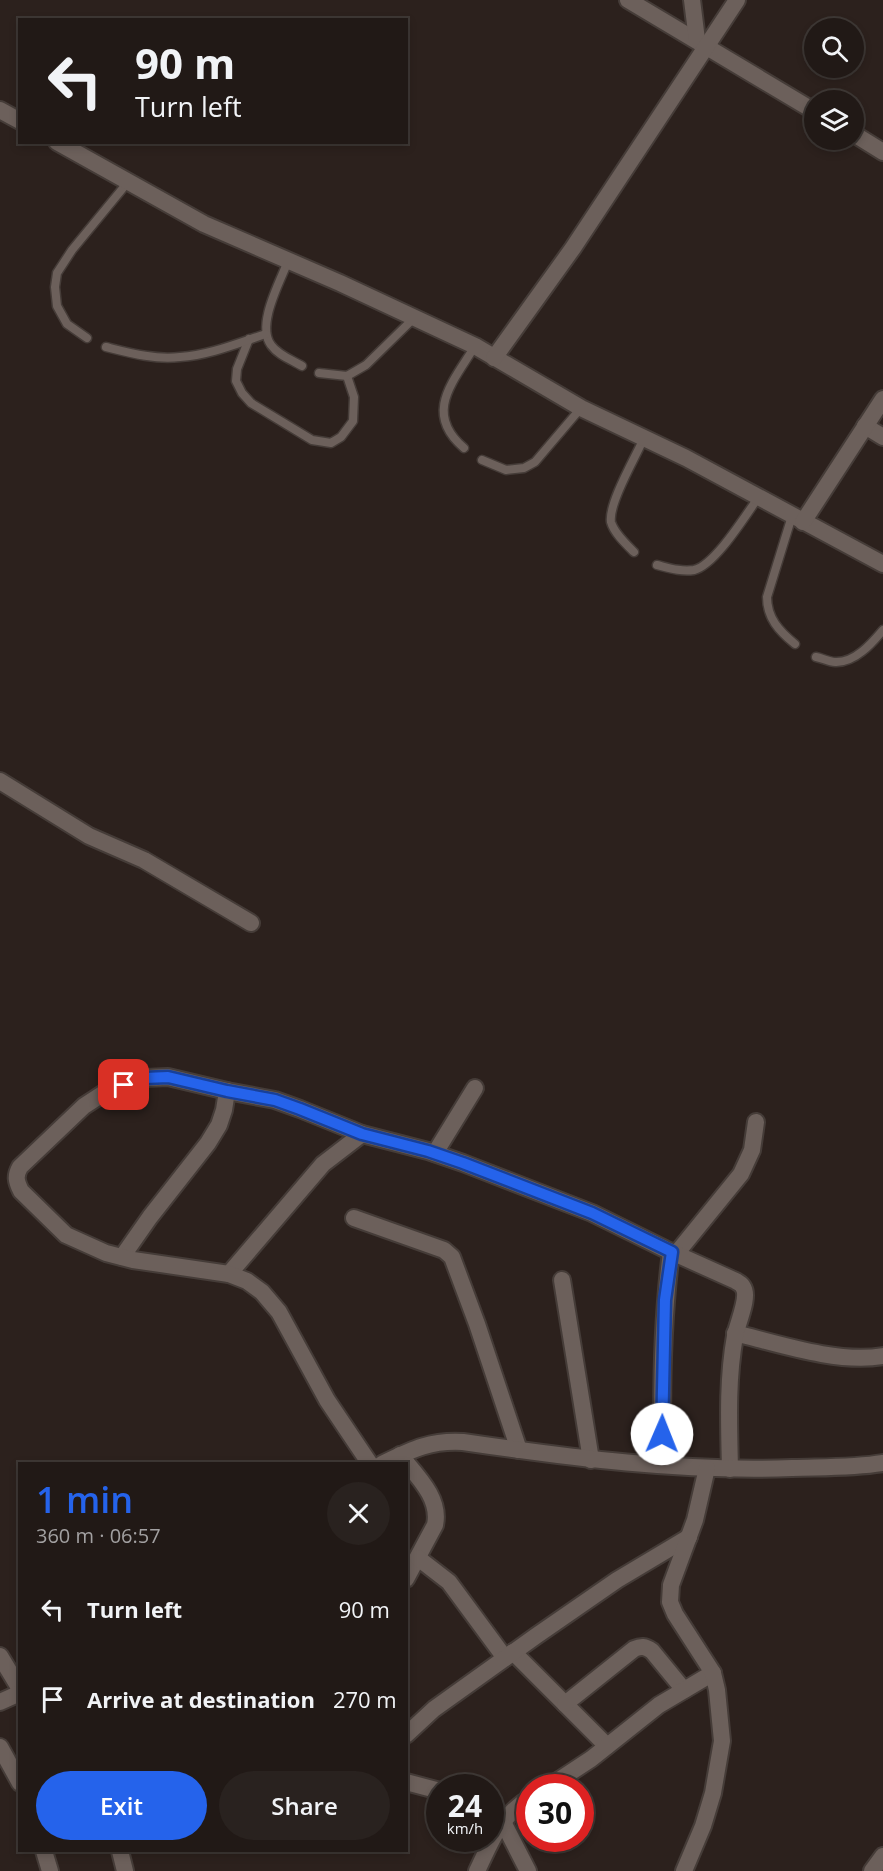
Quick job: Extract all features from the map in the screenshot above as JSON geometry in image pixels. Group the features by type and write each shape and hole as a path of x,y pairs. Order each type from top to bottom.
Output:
{"street":[{"path":"628,0 804,105"},
{"path":"692,0 702,43"},
{"path":"494,358 573,248 702,43 737,0"},
{"path":"0,110 18,120"},
{"path":"864,140 883,152"},
{"path":"61,144 204,224 475,346 581,408 645,438 883,564"},
{"path":"797,519 866,426 883,399"},
{"path":"866,426 883,437"},
{"path":"0,782 89,837 144,860 251,923"},
{"path":"369,1462 327,1400 279,1312 262,1292 248,1281 229,1274 122,1257 106,1253 66,1235 21,1191 16,1182 16,1173 20,1167 84,1106 104,1093 145,1078 168,1077 275,1100 362,1134 473,1167 592,1213 736,1281 744,1287 746,1294 735,1333 732,1356 729,1399 730,1469"},
{"path":"435,1154 475,1088"},
{"path":"122,1257 150,1216 208,1143 219,1125 227,1091"},
{"path":"663,1465 665,1300 674,1253 741,1174 752,1150 756,1122"},
{"path":"229,1274 323,1164 362,1134"},
{"path":"354,1218 444,1250 452,1257 519,1450"},
{"path":"562,1280 591,1460"},
{"path":"735,1333 845,1358 871,1359 883,1356"},
{"path":"386,1462 410,1450 442,1441 591,1460 707,1468 862,1466 883,1463"},
{"path":"400,1455 406,1462"},
{"path":"408,1465 426,1487 436,1508 437,1516 435,1526 408,1576"},
{"path":"684,1871 703,1826 713,1793 722,1741 713,1673 675,1614 670,1602 671,1585 695,1520 707,1468"},
{"path":"408,1732 434,1709 509,1655 617,1580 689,1537"},
{"path":"418,1558 449,1582 509,1655 565,1704 607,1746"},
{"path":"565,1704 640,1647 646,1647 652,1651 684,1690"},
{"path":"0,1656 18,1688"},
{"path":"569,1774 659,1705 713,1673"},
{"path":"0,1702 18,1692"},
{"path":"0,1747 18,1779"},
{"path":"408,1783 426,1787"},
{"path":"504,1818 516,1808"},
{"path":"504,1835 528,1871"},
{"path":"44,1852 50,1871"},
{"path":"477,1871 485,1852"},
{"path":"872,1871 883,1856"},
{"path":"122,1860 134,1871"}],"lane":[{"path":"87,338 67,324 57,306 57,273 72,250 128,182"},
{"path":"288,261 265,320 266,334 271,345 302,366"},
{"path":"319,373 347,376 366,365 414,318"},
{"path":"106,347 146,356 180,357 219,350 266,334"},
{"path":"249,339 237,369 236,381 242,393 251,403 312,440 331,443 341,437 353,421 354,397 347,376"},
{"path":"464,448 452,439 445,427 443,413 445,396 475,346"},
{"path":"482,460 506,470 524,468 535,462 581,408"},
{"path":"634,552 611,523 611,508 645,438"},
{"path":"657,566 680,571 696,570 707,563 720,550 758,498"},
{"path":"795,644 773,621 767,608 767,597 797,519"},
{"path":"816,657 836,662 852,658 868,647 883,630"}],"route":[{"path":"124,1085 145,1078 168,1077 275,1100 362,1134 428,1151 463,1163 592,1213 672,1252 665,1300 662,1434"}]}
